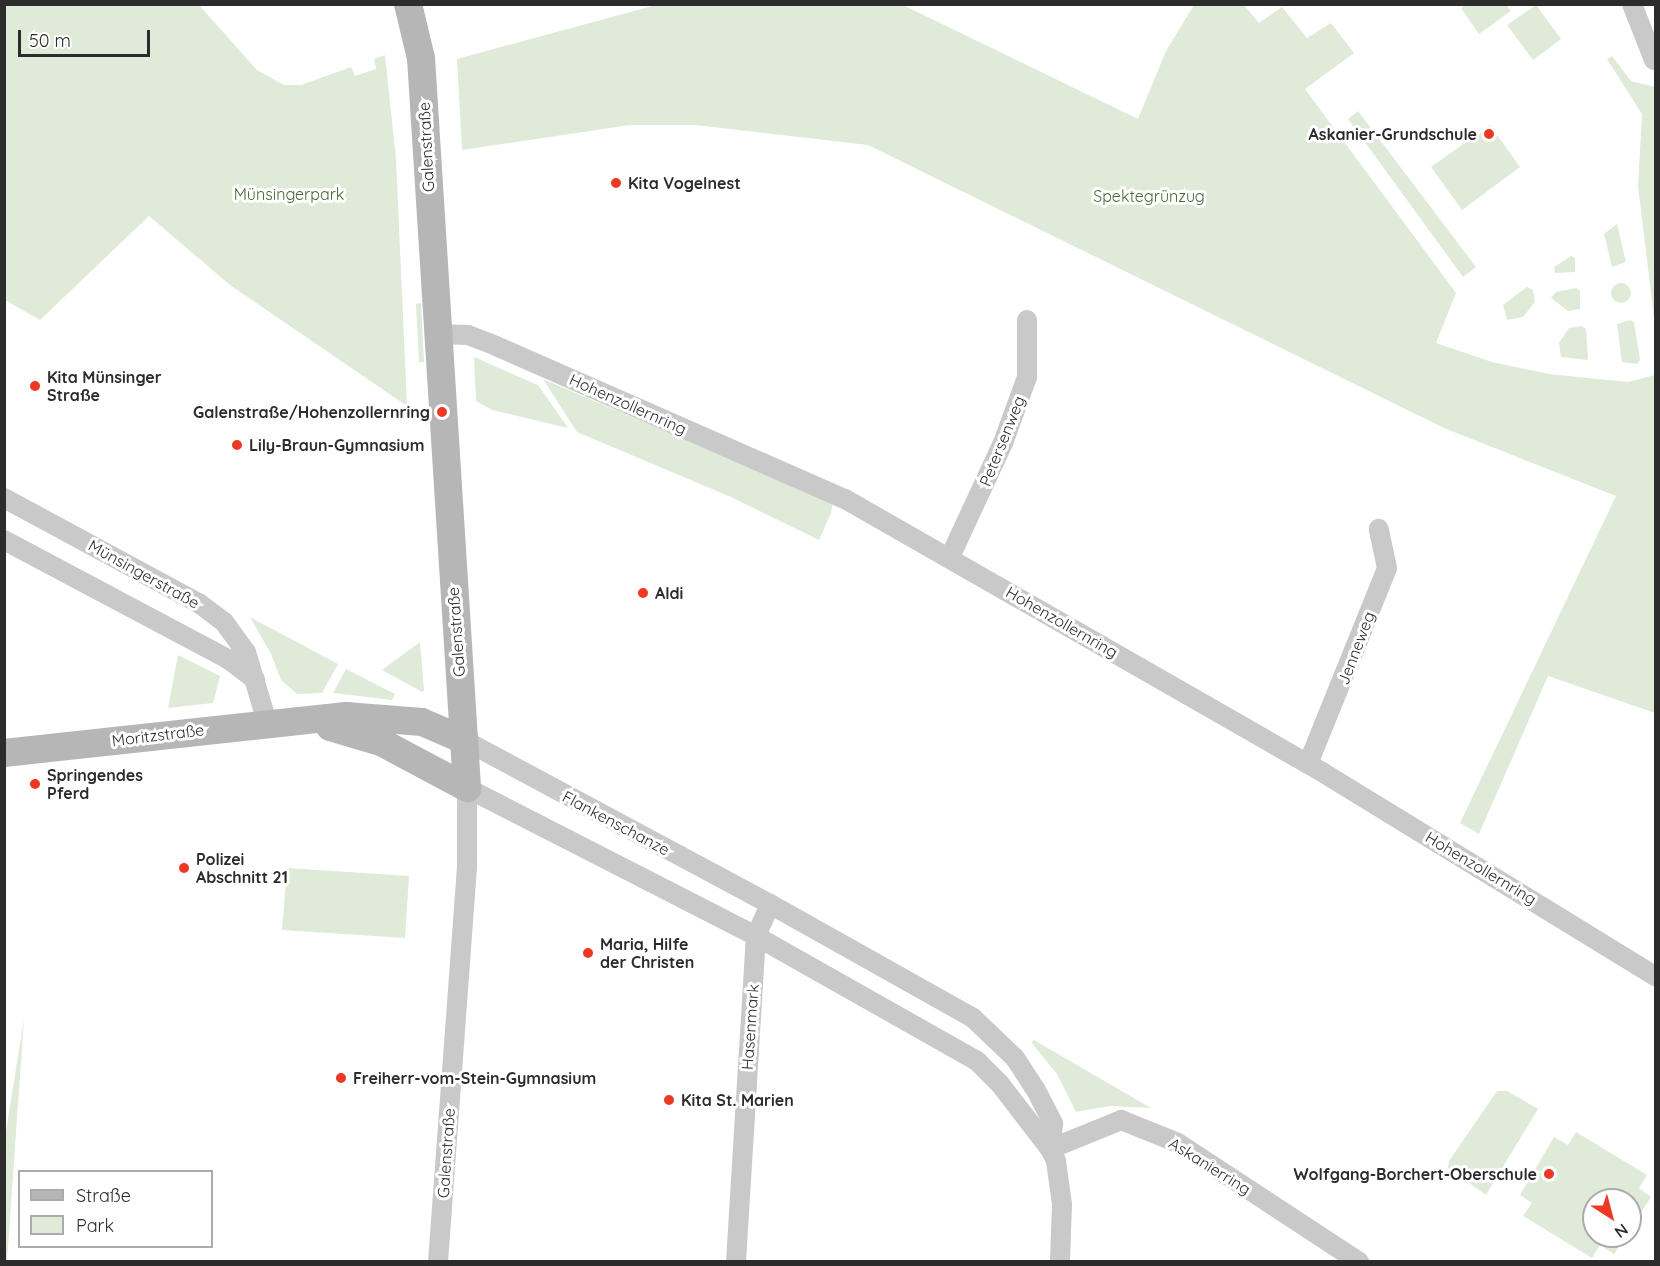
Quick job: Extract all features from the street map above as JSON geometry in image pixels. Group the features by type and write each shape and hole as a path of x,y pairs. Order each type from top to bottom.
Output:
{"street":[{"name":"Galenstraße","path":"408,4 421,58 467,788 468,865 438,1262"},
{"path":"1632,4 1654,60"},
{"name":"Petersenweg","path":"950,556 1003,443 1027,377 1027,320"},
{"name":"Hohenzollernring","path":"437,334 468,335 496,346 845,499 950,556 1308,764 1656,977"},
{"name":"Münsingerstraße","path":"4,498 200,604 224,622 246,652 267,722"},
{"name":"Jenneweg","path":"1308,764 1387,568 1379,529"},
{"path":"4,540 228,659 255,679"},
{"name":"Moritzstraße","path":"4,753 267,722 346,716 422,722 464,740"},
{"name":"Moritzstraße","path":"311,720 381,742 467,788"},
{"name":"Flankenschanze","path":"464,740 770,904 953,1006 993,1034 1036,1090 1053,1125 1050,1149 1062,1203 1060,1262"},
{"name":"Flankenschanze","path":"467,788 756,936 977,1061 1050,1149"},
{"path":"756,936 770,904"},
{"name":"Hasenmark","path":"735,1262 756,936"},
{"path":"977,1061 993,1034"},
{"name":"Askanierring","path":"1050,1149 1121,1120 1178,1143 1359,1262"}],"green space":[{"path":"1467,4 1506,5 1511,11 1479,34 1461,8"},
{"name":"Münsingerpark","path":"4,5 199,5 257,70 284,85 301,85 351,67 355,76 376,69 374,59 385,55 396,159 407,406 230,285 149,216 40,320 5,300"},
{"name":"Spektegrünzug","path":"656,5 903,5 1138,119 1166,51 1194,5 1244,5 1259,23 1282,7 1307,38 1331,23 1354,53 1305,89 1456,293 1436,343 1492,362 1549,374 1628,382 1655,375 1655,713 1548,676 1479,834 1460,823 1616,496 1444,428 868,145 696,125 630,125 462,150 457,59"},
{"path":"1536,5 1561,39 1533,60 1507,25"},
{"path":"1612,56 1631,81 1655,87 1655,326 1638,186 1642,114 1607,59"},
{"path":"1358,111 1476,267 1463,277 1348,119"},
{"path":"1490,125 1520,167 1462,210 1431,167"},
{"path":"1617,224 1626,262 1612,267 1604,234"},
{"path":"1571,256 1575,258 1575,272 1555,273 1554,267"},
{"path":"1621,283 1628,286 1631,293 1628,300 1621,303 1614,300 1611,293 1614,286"},
{"path":"1527,287 1533,290 1535,302 1523,317 1507,320 1503,305"},
{"path":"1576,288 1580,291 1580,309 1568,311 1551,298 1556,292"},
{"path":"421,303 424,362 419,362 416,304"},
{"path":"1630,320 1634,322 1640,360 1637,364 1622,362 1617,324"},
{"path":"1582,326 1586,329 1588,360 1561,357 1559,343 1569,328"},
{"path":"474,357 538,385 568,428 492,410 476,401"},
{"path":"543,379 833,503 819,540 731,497 577,432"},
{"path":"250,617 338,664 322,693 297,694 281,680 271,654"},
{"path":"420,642 424,690 422,692 382,670"},
{"path":"178,655 220,676 213,703 168,708"},
{"path":"346,669 395,694 392,700 333,693"},
{"path":"287,868 409,876 405,938 282,930"},
{"path":"24,1019 7,1261 5,1261 5,1137"},
{"path":"1034,1040 1151,1108 1110,1106 1076,1112 1057,1074 1031,1042"},
{"path":"1497,1091 1507,1091 1538,1109 1486,1195 1448,1168 1449,1161"},
{"path":"1576,1132 1647,1175 1639,1188 1582,1188 1582,1248 1598,1248 1592,1258 1523,1216 1532,1203 1520,1195 1554,1137 1568,1145"},
{"path":"1642,1190 1651,1197 1642,1211"},
{"path":"1605,1248 1618,1248 1614,1254"}],"place":[{"name":"Askanier-Grundschule","path":"1489,134"},
{"name":"Kita Vogelnest","path":"616,183"},
{"name":"Kita Münsinger Straße","path":"35,386"},
{"name":"Galenstraße/Hohenzollernring","path":"442,412"},
{"name":"Lily-Braun-Gymnasium","path":"237,445"},
{"name":"Aldi","path":"643,593"},
{"name":"Springendes Pferd","path":"35,784"},
{"name":"Polizei Abschnitt 21","path":"184,868"},
{"name":"Maria, Hilfe der Christen","path":"588,953"},
{"name":"Freiherr-vom-Stein-Gymnasium","path":"341,1078"},
{"name":"Kita St. Marien","path":"669,1100"},
{"name":"Wolfgang-Borchert-Oberschule","path":"1549,1174"}]}
